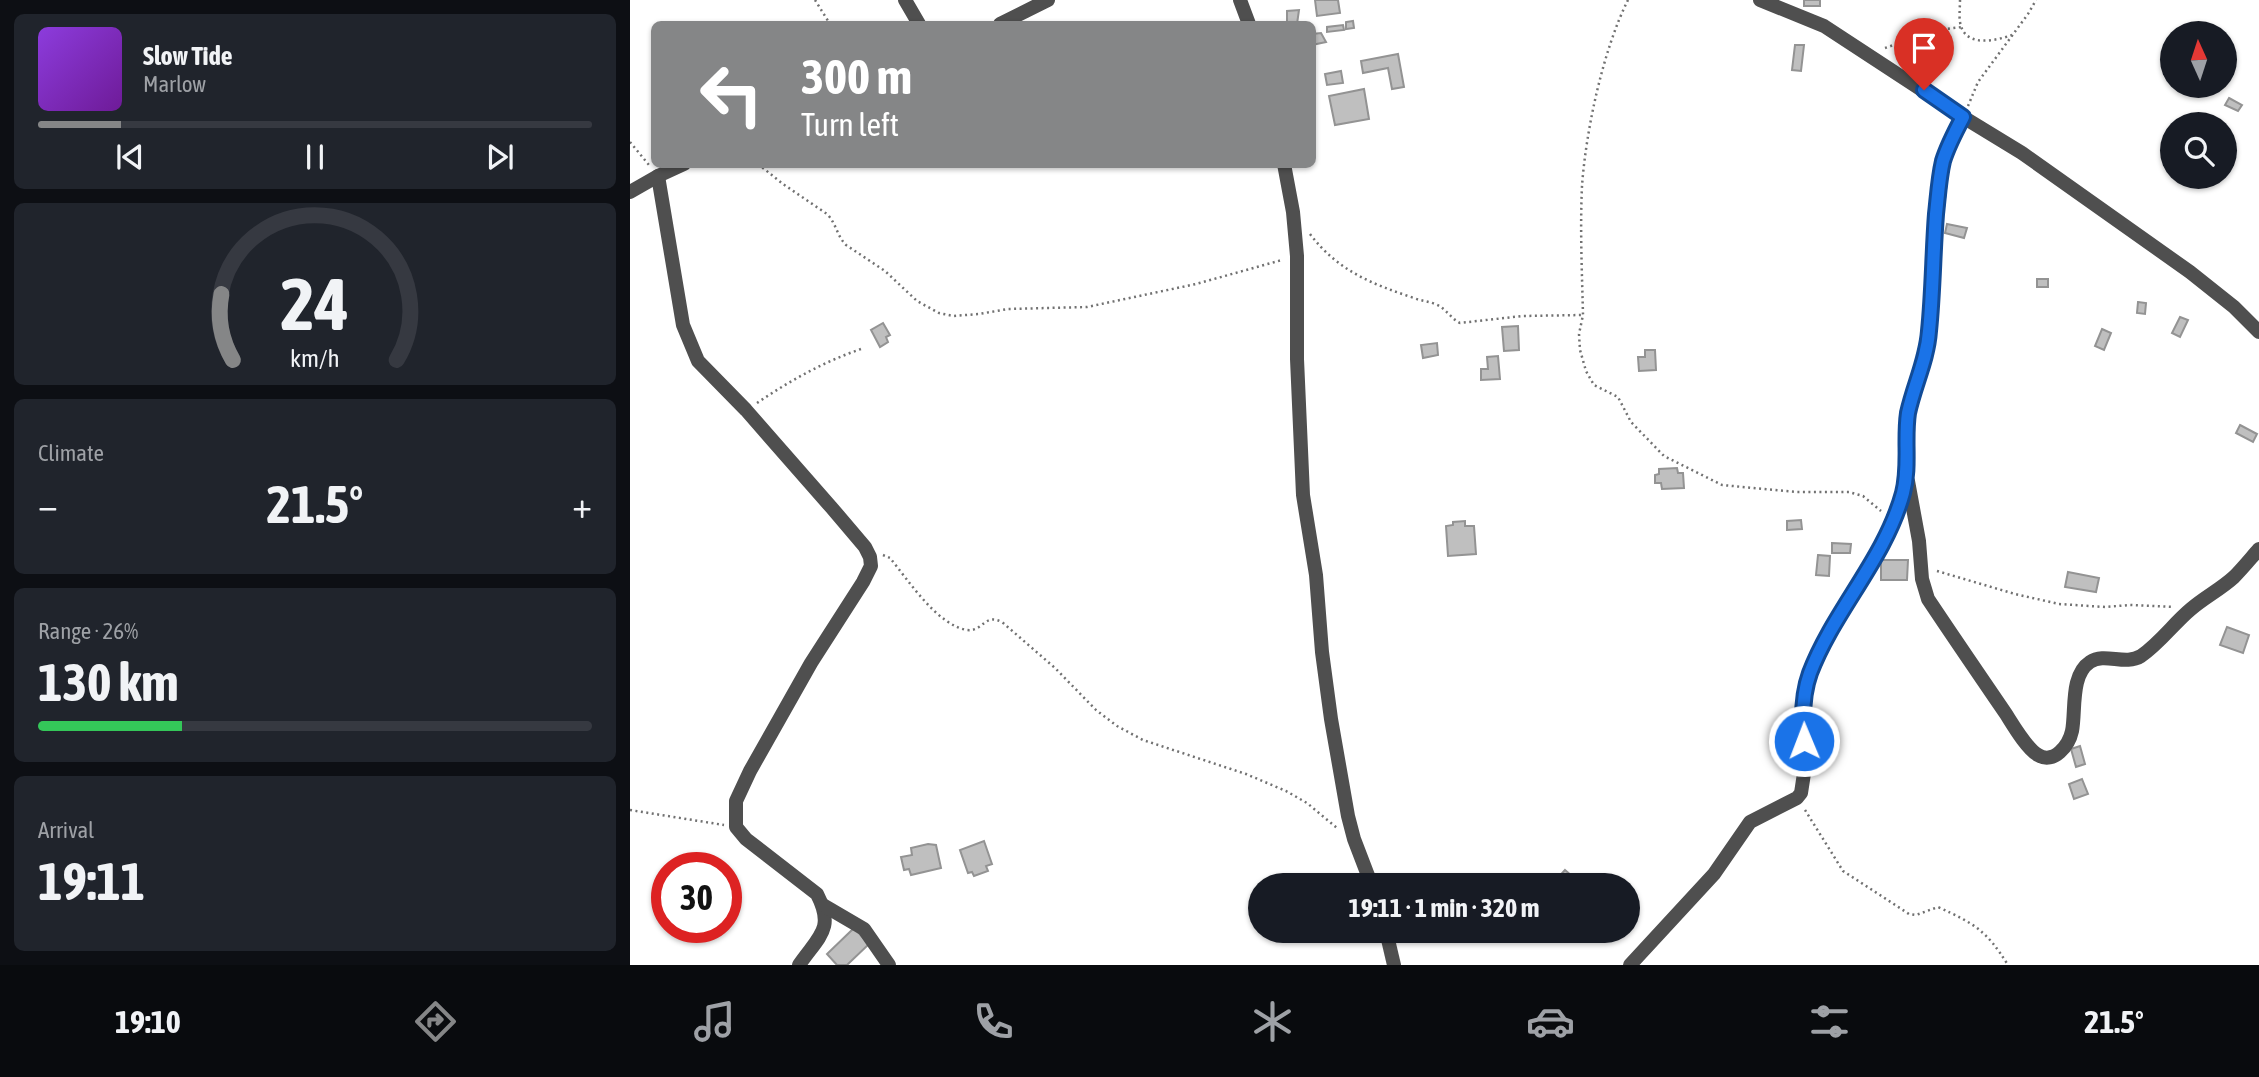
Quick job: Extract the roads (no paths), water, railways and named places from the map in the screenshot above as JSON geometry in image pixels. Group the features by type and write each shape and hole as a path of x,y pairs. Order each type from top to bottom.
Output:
{"street":[{"path":"905,0 917,21"},
{"path":"1006,21 1048,0"},
{"path":"1240,0 1248,21"},
{"path":"1760,0 1824,26 2022,153 2207,286 2259,332"},
{"path":"1963,117 1950,141 1943,163 1934,243 1929,332 1925,360 1908,414 1907,476 1919,541 1922,579 1928,599 2037,755 2046,758 2063,750 2071,735 2078,679 2086,666 2099,658 2131,660 2140,656 2192,608 2233,578 2259,549"},
{"path":"630,192 675,168"},
{"path":"1285,168 1293,212 1297,256 1297,348 1303,495 1316,575 1331,719 1354,839 1367,873"},
{"path":"658,176 683,325 698,361 746,410 865,547 870,557 871,566 863,582 811,663 736,801 736,827 746,839 817,894 822,905 826,917 825,926 799,965"},
{"path":"1630,965 1714,874 1750,822 1797,798 1801,793 1805,767 1802,715 1810,673 1831,629 1860,584 1892,521 1907,476"},
{"path":"822,905 864,929 889,965"},
{"path":"1389,943 1394,965"}]}
